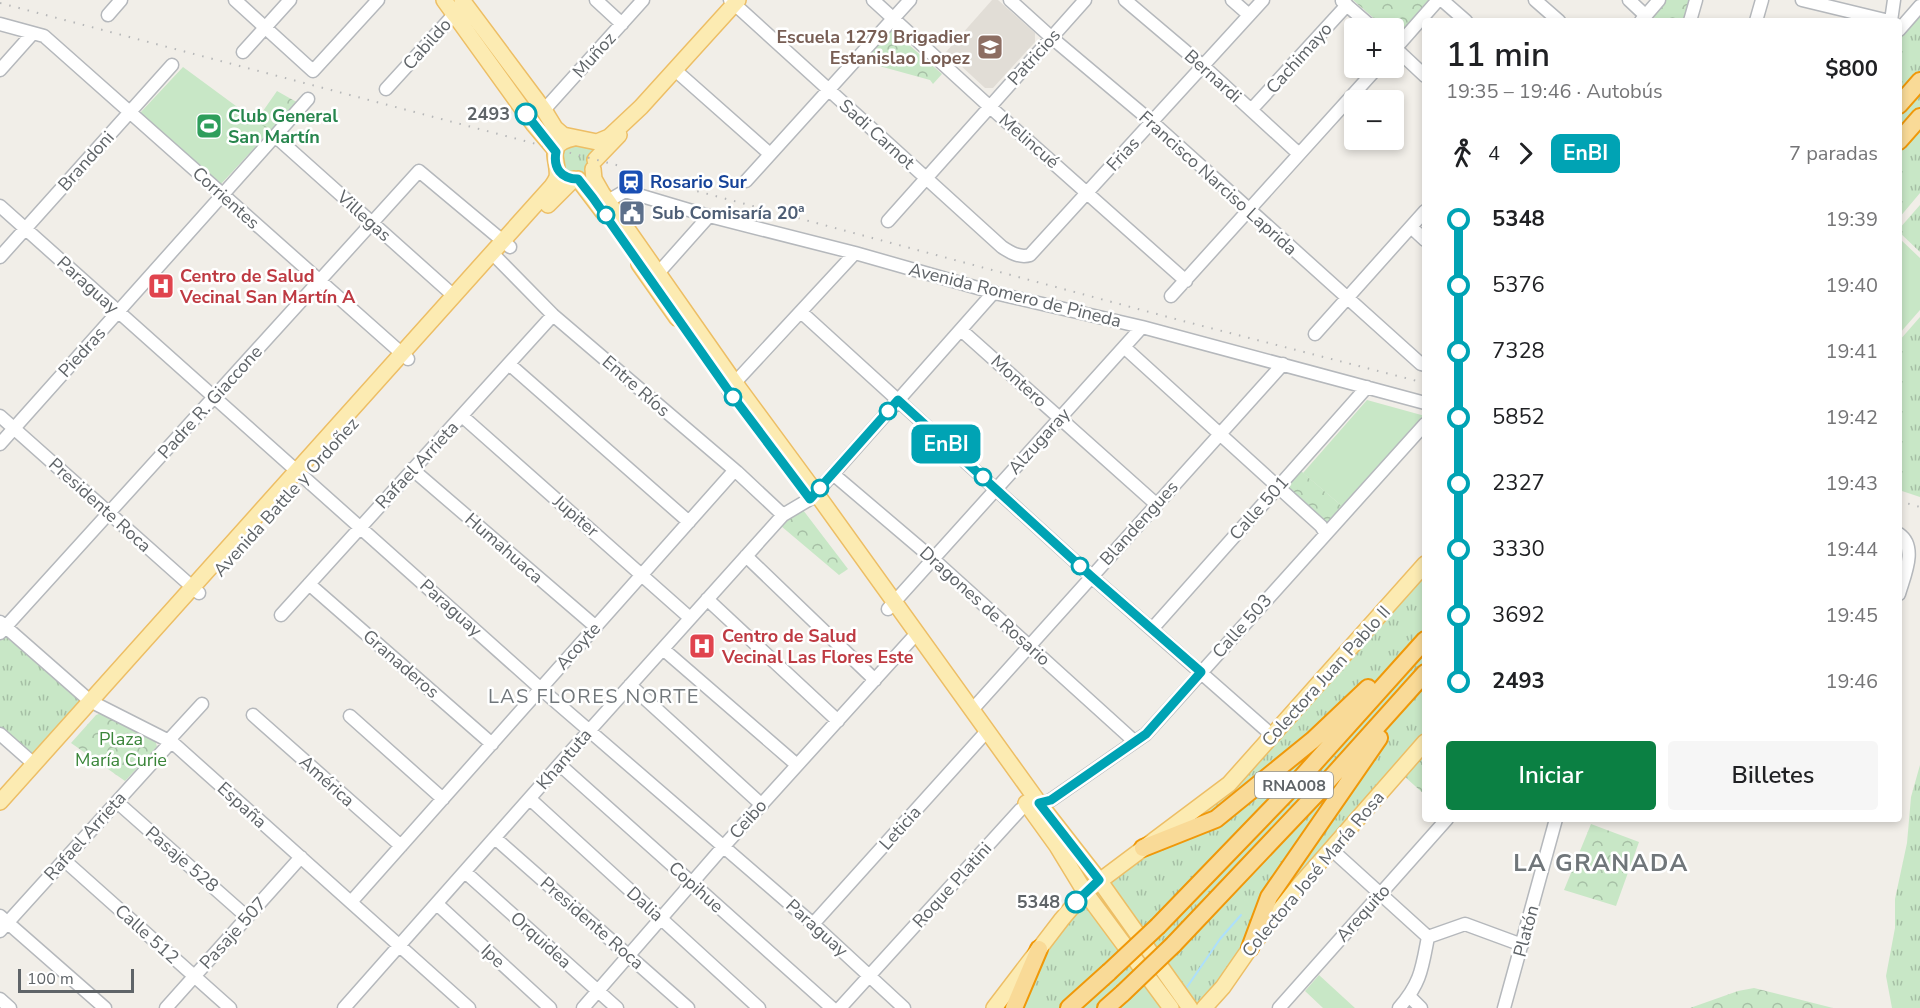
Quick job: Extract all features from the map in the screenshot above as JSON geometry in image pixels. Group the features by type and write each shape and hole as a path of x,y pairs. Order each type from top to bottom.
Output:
{"highway":[{"path":"1902,102 1920,81"},
{"path":"1902,138 1920,117"},
{"name":"RNA008","path":"1143,848 1216,819 1233,807 1313,740 1422,637"},
{"name":"RNA008","path":"1069,1008 1158,926 1300,779 1422,643"},
{"name":"RNA008","path":"1106,1008 1173,945 1319,791 1422,677"},
{"path":"1250,948 1269,897 1422,678"},
{"path":"1014,1008 1039,949"}],"main road":[{"path":"444,0 462,4 544,110 555,128 563,135 597,142 609,137 641,106 734,1"},
{"path":"462,4 566,178 576,179 586,176 641,106"},
{"path":"556,159 561,144 579,139"},
{"path":"579,139 593,149 594,179 655,276 732,387 813,496 1033,804 1099,880 1190,1008"},
{"name":"Avenida Battle y Ordoñez","path":"507,244 552,186 557,176 556,159"},
{"path":"576,179 655,276"},
{"name":"Avenida Battle y Ordoñez","path":"405,356 454,296 576,179"},
{"name":"Avenida Battle y Ordoñez","path":"0,816 94,704 495,256"},
{"name":"Colectora Juan Pablo II","path":"994,1008 1085,892 1229,784 1422,567"},
{"path":"914,637 972,710 983,735"},
{"name":"Avenida Battle y Ordoñez","path":"0,802 94,704"},
{"name":"Colectora José María Rosa","path":"1204,1008 1223,987 1297,888 1422,745"},
{"path":"1033,804 1085,892 1171,1008"}],"street":[{"path":"108,15 121,0"},
{"path":"235,0 314,72 378,0"},
{"path":"243,52 290,0"},
{"path":"596,0 622,24"},
{"name":"Muñoz","path":"544,110 643,0"},
{"name":"Melincué","path":"873,0 1186,280"},
{"path":"746,181 910,0"},
{"name":"Francisco Narciso Laprida","path":"1010,0 1152,122 1346,299 1422,364"},
{"name":"Patricios","path":"888,221 1085,0"},
{"name":"Bernardi","path":"1125,0 1203,66 1299,154"},
{"path":"1232,0 1249,15"},
{"name":"Frias","path":"1030,255 1263,0"},
{"path":"1423,18 1440,0 1462,18"},
{"path":"1535,0 1556,18"},
{"path":"1629,0 1643,18 1659,0"},
{"path":"1691,18 1696,0"},
{"path":"1757,18 1762,0"},
{"path":"1802,0 1877,18"},
{"path":"1891,18 1894,0"},
{"name":"Sadi Carnot","path":"734,1 828,90 1002,247 1023,257 1030,255"},
{"path":"1344,2 1362,18"},
{"name":"Cachimayo","path":"1251,110 1344,2"},
{"name":"Cabildo","path":"386,89 462,4"},
{"path":"1902,24 1920,6"},
{"path":"1404,38 1422,19"},
{"path":"0,24 39,34"},
{"path":"0,70 39,34"},
{"name":"Corrientes","path":"39,34 405,356"},
{"path":"1404,57 1422,73"},
{"name":"Brandoni","path":"0,257 172,65"},
{"path":"675,70 770,154"},
{"path":"1172,296 1368,78"},
{"name":"Piedras","path":"0,444 308,99"},
{"name":"Villegas","path":"275,136 454,296"},
{"name":"Padre R. Giaccone","path":"2,627 109,513 419,171 507,244"},
{"name":"Avenida Romero de Pineda","path":"608,201 625,191 709,216 855,253 994,292 1142,327 1422,401"},
{"name":"Paraguay","path":"0,206 541,689 813,924 904,1008"},
{"path":"1315,334 1422,214"},
{"path":"655,276 709,216"},
{"path":"1411,227 1422,237"},
{"path":"732,387 855,253"},
{"name":"Entre Ríos","path":"495,256 553,315 783,515"},
{"path":"813,496 994,292"},
{"path":"801,312 1091,576 1274,736"},
{"name":"Rafael Arrieta","path":"281,615 553,315"},
{"name":"Alzugaray","path":"891,605 1142,327"},
{"name":"Montero","path":"961,330 1156,504"},
{"path":"1124,347 1321,526 1326,534"},
{"path":"509,364 689,522"},
{"name":"Blandengues","path":"972,710 1282,364"},
{"name":"Calle 501","path":"1152,628 1367,387"},
{"name":"Presidente Roca","path":"0,416 196,590"},
{"name":"Jupiter","path":"462,416 690,618"},
{"name":"Calle 503","path":"1033,804 1051,800 1146,734 1422,426"},
{"name":"Humahuaca","path":"412,469 596,627"},
{"name":"Acoyte","path":"351,902 734,471"},
{"name":"Dragones de Rosario","path":"833,474 1030,645 1134,741"},
{"name":"Khantuta","path":"344,1008 783,515 813,496"},
{"path":"1902,537 1910,551 1902,582"},
{"path":"746,556 875,680"},
{"name":"Granaderos","path":"309,584 492,744"},
{"path":"707,599 838,721"},
{"name":"España","path":"2,627 94,704 169,742 467,1007"},
{"name":"Ceibo","path":"583,1008 723,847 914,637"},
{"path":"663,649 797,765"},
{"path":"630,685 762,805"},
{"name":"Rafael Arrieta","path":"2,923 117,802 202,704"},
{"name":"América","path":"253,715 401,846"},
{"path":"350,716 443,799"},
{"path":"0,734 34,764"},
{"name":"Leticia","path":"813,924 983,735"},
{"name":"Copihue","path":"560,765 832,1008"},
{"name":"Dalia","path":"530,799 759,1008"},
{"name":"Pasaje 528","path":"117,802 247,917"},
{"name":"Roque Platini","path":"840,1008 1020,810 1033,804"},
{"name":"Arequito","path":"1279,1008 1444,822"},
{"name":"Platón","path":"1504,1008 1555,822"},
{"name":"Presidente Roca","path":"495,838 688,1008"},
{"path":"1332,850 1428,937"},
{"name":"Pasaje 507","path":"166,1008 300,857"},
{"name":"Calle 512","path":"64,860 230,1008"},
{"name":"Orquidea","path":"465,872 617,1008"},
{"name":"Ipe","path":"437,904 550,1008"},
{"path":"2,923 105,1008"},
{"path":"1428,937 1465,924 1522,945"},
{"path":"1398,1008 1409,996 1419,978 1428,937"},
{"path":"1409,996 1421,1008"},
{"path":"0,999 10,1008"}],"shaded area":[{"name":"Escuela 1279 Brigadier Estanislao Lopez","path":"992,0 998,0 1035,33 1035,42 993,88 985,88 946,52"}],"green space":[{"path":"1353,0 1434,0 1404,32 1404,18 1374,18"},
{"path":"1664,0 1691,0 1686,18 1649,18"},
{"path":"1920,6 1920,193 1902,214 1902,27"},
{"path":"891,29 942,74 933,84 930,80 861,61"},
{"name":"Club General San Martín","path":"183,67 270,131 221,184 140,113"},
{"path":"277,91 300,104 273,134 256,121"},
{"path":"567,140 593,149 595,155 586,176 579,179 568,178 564,175 555,153"},
{"path":"1920,205 1920,252 1902,235 1902,226"},
{"path":"1902,241 1920,258 1920,310 1902,331"},
{"path":"1920,317 1920,497 1902,491 1902,338"},
{"path":"1367,400 1422,415 1422,419 1343,507 1303,473"},
{"path":"1301,471 1343,507 1325,525 1287,490"},
{"path":"803,510 848,569 839,575 781,526 790,516"},
{"path":"1422,567 1422,746 1204,1008 994,1008 1062,919 1229,784"},
{"path":"5,627 90,701 34,764 0,734 0,633"},
{"name":"Plaza María Curie","path":"104,712 155,739 157,747 125,781 71,743 96,715"},
{"path":"1422,755 1422,792 1404,776"},
{"path":"1920,765 1920,1008 1892,1008 1886,976 1895,928 1895,899 1907,843 1911,797"},
{"path":"1591,824 1639,842 1616,906 1564,890"},
{"path":"1319,975 1355,1008 1323,1008 1305,991"},
{"path":"1754,988 1833,1008 1690,1008 1738,991"}],"waterway":[{"path":"1187,987 1220,939 1241,915"}],"railway":[{"path":"0,3 620,166"},
{"path":"633,174 1422,382"},
{"path":"1902,502 1920,507"}],"bus line":[{"name":"EnBI","path":"526,114 556,152 554,160 560,173 566,178 578,179 593,198 728,390 810,499 898,400 1091,576 1201,672 1146,734 1051,800 1039,803 1099,880 1076,902"}],"place":[{"name":"Escuela 1279 Brigadier Estanislao Lopez","path":"990,47"},
{"name":"2493","path":"526,114"},
{"name":"Club General San Martín","path":"209,126"},
{"name":"Rosario Sur","path":"631,182"},
{"name":"Sub Comisaría 20ª","path":"632,213"},
{"name":"Centro de Salud Vecinal San Martín A","path":"161,286"},
{"name":"Centro de Salud Vecinal Las Flores Este","path":"702,646"},
{"name":"5348","path":"1076,902"}],"district":[{"name":"LAS FLORES NORTE","path":"594,696"},
{"name":"LA GRANADA","path":"1601,863"}]}
